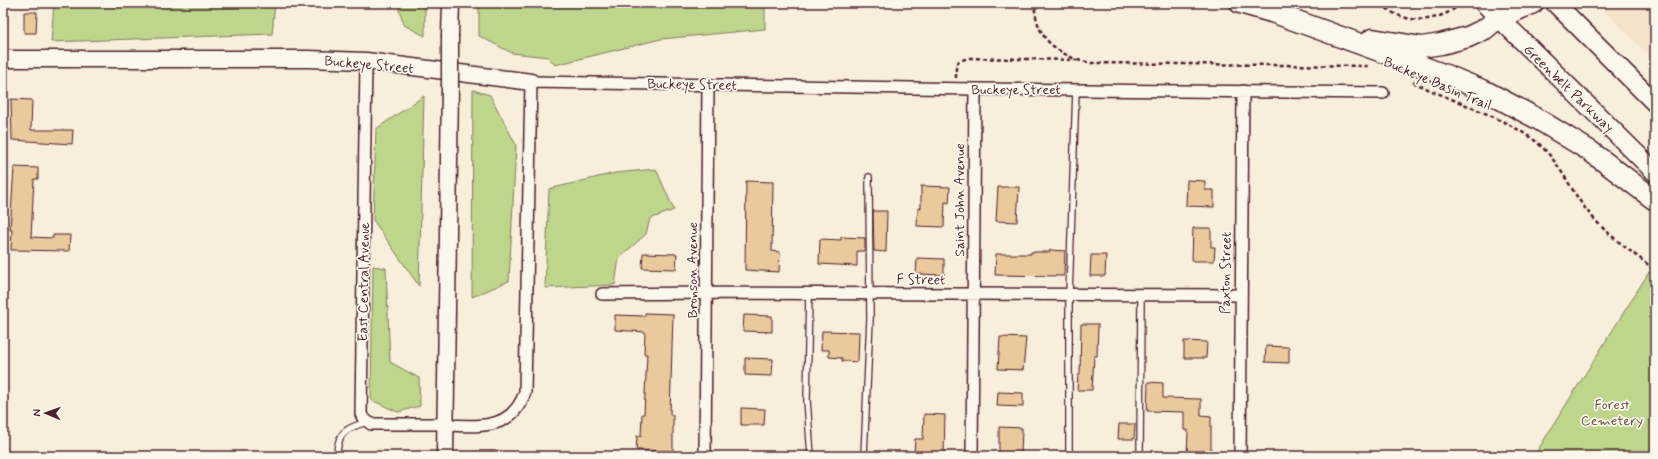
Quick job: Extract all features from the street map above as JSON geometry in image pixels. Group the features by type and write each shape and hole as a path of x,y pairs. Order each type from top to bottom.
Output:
{"highway":[{"path":"1240,3 1365,38 1422,47 1468,37 1485,29 1499,19 1533,3"},
{"path":"1272,12 1451,77 1487,92 1536,118 1590,151 1655,200"}],"main road":[{"name":"Greenbelt Parkway","path":"1484,3 1655,172"},
{"path":"1555,3 1655,103"}],"street":[{"path":"445,456 451,3"},
{"name":"Buckeye Street","path":"3,59 308,59 366,61 531,82 975,89 1383,93"},
{"name":"East Central Avenue","path":"366,61 361,411 363,418 368,422"},
{"path":"368,422 374,424 488,425 500,422 515,411 525,392 531,82"},
{"name":"Bronson Avenue","path":"705,456 708,84"},
{"name":"Saint John Avenue","path":"972,456 975,89"},
{"name":"Paxton Street","path":"1240,456 1240,295 1243,91"},
{"name":"F Street","path":"602,294 870,293 973,295 1240,295"}],"lane":[{"path":"1069,456 1069,295 1076,90"},
{"path":"864,456 870,293 870,177"},
{"path":"809,293 807,400 811,456"},
{"path":"1140,456 1141,295"},
{"path":"337,456 338,439 354,426 368,422"}],"path":[{"name":"Buckeye Basin Trail","path":"1034,3 1040,32 1048,43 1059,53 1077,60 1091,63 1354,65 1376,68"},
{"path":"1381,3 1393,13 1408,19 1421,20 1446,14 1462,3"},
{"name":"Buckeye Basin Trail","path":"956,88 956,68 959,61 969,58 1077,60"},
{"name":"Buckeye Basin Trail","path":"1408,80 1491,116 1534,140 1555,162 1576,196 1601,227 1655,270"}],"shaded area":[{"path":"1596,3 1655,3 1655,61"}],"green space":[{"path":"54,3 275,3 272,34 51,42"},
{"path":"397,3 425,3 425,36 404,25"},
{"path":"479,3 548,3 556,5 562,3 765,3 765,29 661,39 555,65 548,57 512,53 479,36"},
{"path":"473,90 490,95 516,145 509,281 472,297"},
{"path":"424,96 419,286 373,220 376,129"},
{"path":"656,169 674,210 650,219 646,234 619,258 615,285 545,288 549,189 615,173"},
{"path":"373,266 386,268 390,362 419,378 420,406 398,412 371,400"},
{"name":"Forest Cemetery","path":"1649,272 1655,277 1655,456 1534,456"}],"building":[{"path":"24,12 37,12 36,33 24,33"},
{"path":"11,99 32,100 31,130 73,130 72,144 12,140"},
{"path":"14,167 38,168 38,179 34,179 31,237 53,238 53,235 70,235 69,251 11,250 12,230 10,230"},
{"path":"1187,180 1205,181 1205,190 1214,190 1214,207 1186,206"},
{"path":"746,181 773,182 772,251 780,252 779,272 745,270"},
{"path":"921,186 950,187 949,203 945,202 944,227 917,226 918,208 921,208"},
{"path":"998,187 1019,187 1017,222 996,221"},
{"path":"873,211 887,211 886,252 874,251"},
{"path":"1193,228 1211,228 1211,247 1215,247 1214,261 1192,261"},
{"path":"841,237 865,238 865,251 857,251 857,266 819,264 820,239 841,240"},
{"path":"1050,250 1065,251 1064,276 995,275 996,254 1031,254 1031,252 1050,252"},
{"path":"643,253 677,254 676,269 642,268"},
{"path":"1091,255 1106,255 1105,276 1090,276"},
{"path":"917,258 944,259 944,275 916,274"},
{"path":"645,313 673,314 670,415 673,415 673,451 636,450 637,436 641,436 642,414 644,414 647,354 644,354 645,332 615,330 615,315 645,316"},
{"path":"744,315 772,316 772,332 743,331"},
{"path":"1081,324 1098,324 1097,356 1094,356 1092,390 1077,390 1078,375 1080,375"},
{"path":"822,331 859,332 858,362 842,361 842,358 829,357 829,350 821,350"},
{"path":"1000,337 1026,338 1023,370 998,369"},
{"path":"1184,341 1207,342 1206,358 1184,358"},
{"path":"1266,346 1289,347 1289,363 1265,362"},
{"path":"745,358 773,359 772,376 745,375"},
{"path":"1148,382 1163,383 1163,398 1201,399 1201,415 1211,416 1211,456 1187,456 1188,430 1184,430 1184,412 1147,411"},
{"path":"998,392 1023,393 1023,407 997,406"},
{"path":"741,408 765,409 764,425 741,425"},
{"path":"924,414 945,415 944,455 914,454 915,439 923,439"},
{"path":"1119,424 1135,424 1134,439 1118,439"},
{"path":"999,427 1022,428 1021,456 999,456"}]}
